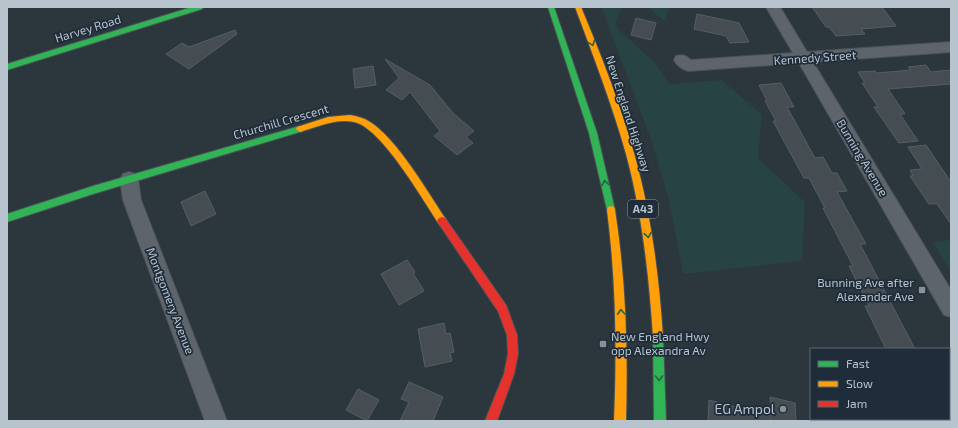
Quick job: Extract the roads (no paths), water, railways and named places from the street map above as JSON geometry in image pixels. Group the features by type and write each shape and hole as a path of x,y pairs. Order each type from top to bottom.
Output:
{"main road":[{"name":"Harvey Road","path":"7,67 200,7"},
{"name":"A43","path":"551,7 597,148 611,213 622,315 623,370 620,421"},
{"name":"New England Highway","path":"578,7 618,116 635,174 647,230 658,321 660,421"},
{"name":"Churchill Crescent","path":"7,218 129,179 333,119 359,119 368,123 385,139 502,308 510,328 513,345 507,378 491,421"}],"street":[{"name":"Bunning Avenue","path":"772,7 951,308"},
{"name":"Kennedy Street","path":"681,60 688,66 951,48"},
{"name":"Montgomery Avenue","path":"129,179 132,200 216,421"}],"place":[{"name":"Bunning Ave after Alexander Ave","path":"922,290"},
{"name":"New England Hwy opp Alexandra Av","path":"603,344"},
{"name":"EG Ampol","path":"783,409"}]}
